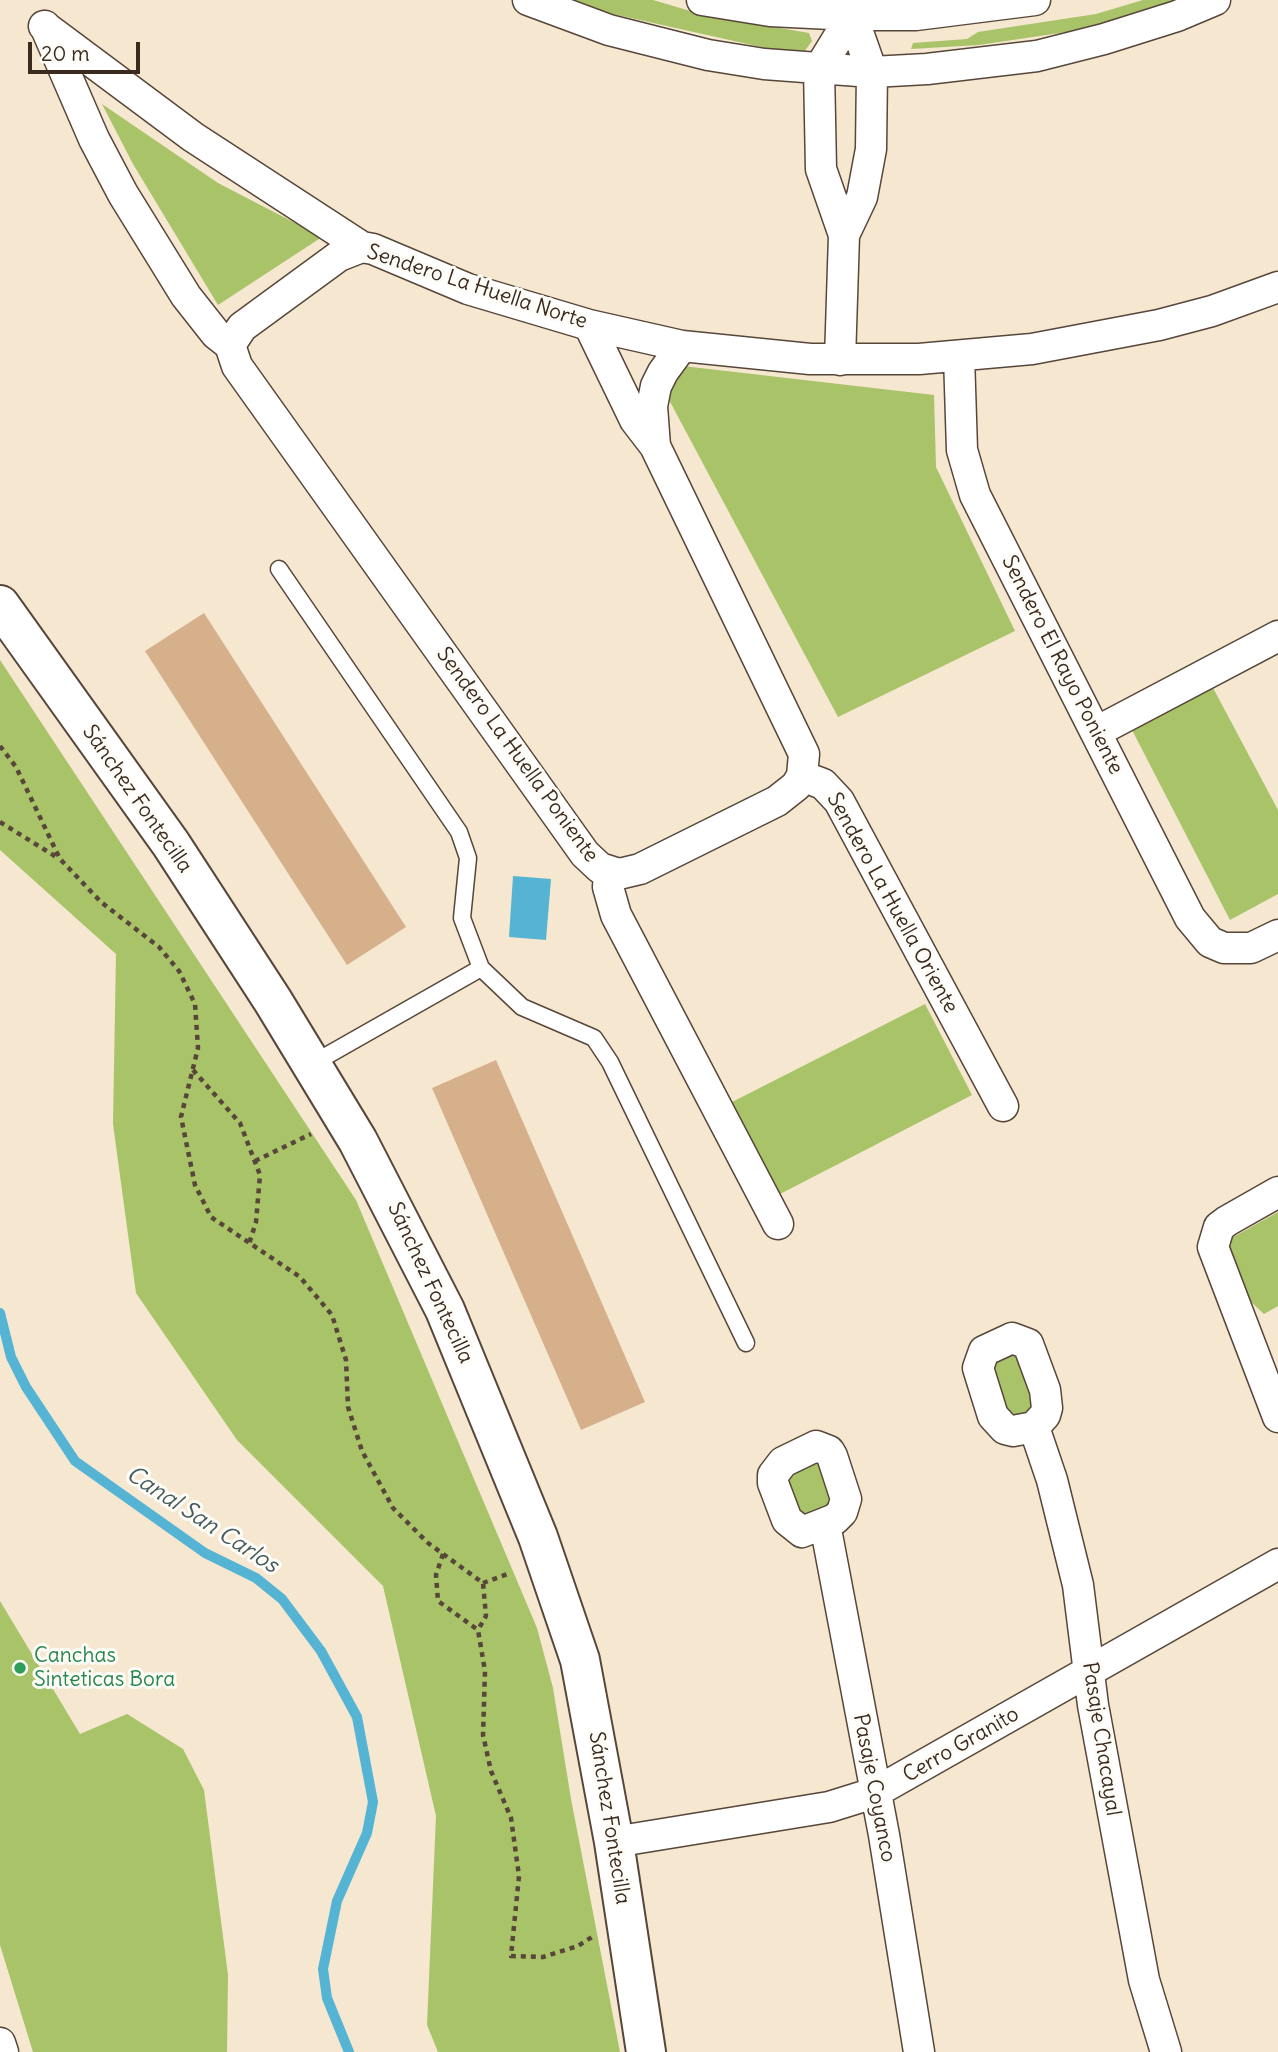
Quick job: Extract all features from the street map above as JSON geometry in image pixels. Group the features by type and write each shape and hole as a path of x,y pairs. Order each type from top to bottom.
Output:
{"street":[{"path":"528,0 608,30 658,44 764,64 872,72 927,69 1037,56 1165,20 1215,0"},
{"path":"702,0 769,11 852,15 929,13 1035,0"},
{"path":"840,360 844,235 821,169 818,69 852,15"},
{"path":"844,235 869,175 872,72 852,15"},
{"path":"230,345 216,334 186,296 129,205 94,139 44,26 193,137 362,247"},
{"name":"Sendero La Huella Norte","path":"230,345 234,335 242,327 339,256 362,247 373,249 468,289 589,325 682,346 735,353 840,360 959,356 1032,349 1159,325 1212,311 1278,287"},
{"name":"Sendero La Huella Oriente","path":"589,325 630,411 655,446 800,743 804,754 802,776 824,784 839,801 1003,1105"},
{"name":"Sendero La Huella Poniente","path":"230,345 237,366 585,854 609,872 608,887 616,915 778,1224"},
{"name":"Sendero La Huella Oriente","path":"655,446 652,406 656,386 682,346"},
{"name":"Sendero El Rayo Poniente","path":"959,356 962,450 975,495 1190,918 1210,942 1224,948 1251,948 1278,935"},
{"name":"Sánchez Fontecilla","path":"0,605 171,844 312,1064 395,1209 445,1310 528,1513 580,1660 614,1842 646,2052"},
{"path":"1096,732 1278,636"},
{"path":"609,872 630,873 640,869 777,801 796,786 802,776"},
{"path":"1278,1192 1227,1221 1214,1236 1216,1257 1278,1418"},
{"name":"Pasaje Chacayal","path":"1034,1427 1067,1533 1078,1585 1093,1704 1144,1980 1166,2052"},
{"name":"Pasaje Coyanco","path":"825,1524 919,2052"},
{"name":"Cerro Granito","path":"614,1842 829,1807 874,1793 1278,1564"},
{"path":"0,2043 3,2052"}],"lane":[{"path":"279,569 459,832 468,858 463,878 462,918 481,968 522,1007 594,1038 610,1062 746,1343"},
{"path":"312,1064 481,968"}],"path":[{"path":"0,746 16,767 60,859"},
{"path":"0,822 60,859 101,902 159,947 179,971 195,1004 198,1048 181,1117 195,1185 211,1217 300,1277 332,1315 346,1360 348,1407 362,1451 393,1507 428,1544 483,1583 486,1616 478,1630 485,1671 482,1735 491,1771 511,1818 519,1876 510,1956 543,1957 578,1946 593,1936"},
{"path":"192,1069 240,1123 260,1175 256,1222 249,1244"},
{"path":"255,1161 317,1130"},
{"path":"443,1554 436,1575 438,1601 478,1630"},
{"path":"505,1561 515,1586"},
{"path":"483,1583 510,1573"},
{"path":"591,1923 595,1949"}],"green space":[{"path":"568,0 653,0 704,15 809,33 812,41 804,52 770,49 613,14"},
{"path":"1143,0 1188,0 1100,27 979,45 911,49 913,43 967,39 978,32 1096,14"},
{"path":"102,104 218,183 322,237 218,305 133,164"},
{"path":"683,366 934,395 936,467 1015,631 838,717 667,396"},
{"path":"0,660 356,1200 537,1628 553,1688 571,1799 620,2052 438,2052 427,2025 436,1816 383,1586 237,1440 136,1293 113,1124 116,954 0,850"},
{"path":"1212,686 1278,810 1278,894 1230,920 1131,728"},
{"path":"925,1004 972,1095 780,1194 732,1102"},
{"path":"1278,1212 1278,1306 1264,1314 1249,1300 1230,1261 1228,1240"},
{"path":"1014,1344 1038,1406 1034,1418 1003,1417 989,1353"},
{"path":"817,1459 836,1498 826,1514 803,1526 784,1475"},
{"path":"0,1601 80,1734 127,1714 183,1749 204,1790 228,1975 227,2052 33,2052 0,1945"}],"water":[{"path":"513,876 551,879 546,940 509,937"}],"building":[{"path":"204,613 406,927 347,965 145,651"},
{"path":"496,1060 645,1402 581,1430 432,1088"}],"waterway":[{"name":"Canal San Carlos","path":"0,1313 11,1357 26,1387 75,1461 205,1553 256,1578 282,1599 321,1651 357,1717 373,1802 367,1833 337,1901 323,1969 327,1998 349,2052"}],"place":[{"name":"Canchas Sinteticas Bora","path":"20,1668"}]}
